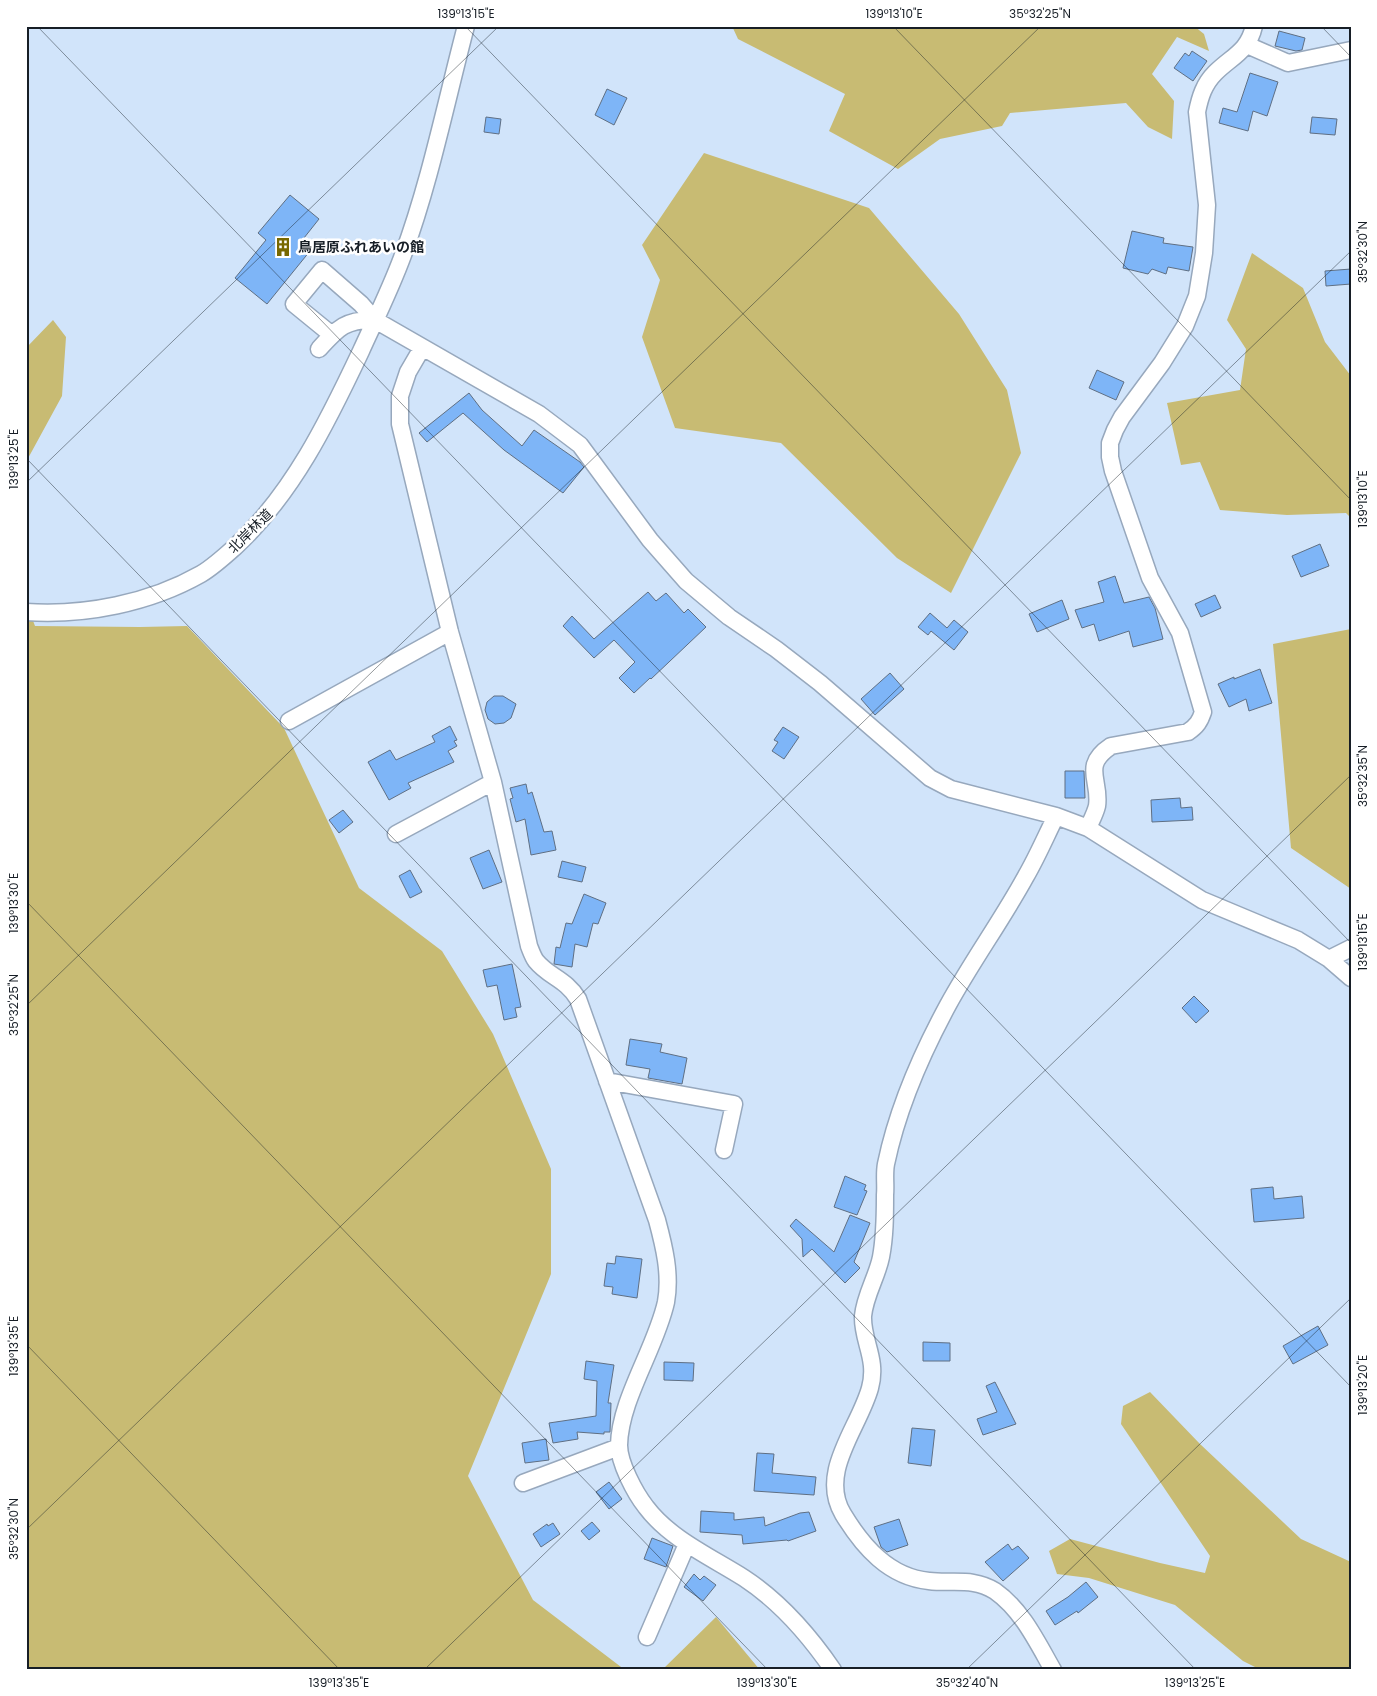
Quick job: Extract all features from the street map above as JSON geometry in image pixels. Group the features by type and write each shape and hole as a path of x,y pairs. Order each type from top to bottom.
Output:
{"street":[{"name":"北岸林道","path":"26,612 74,611 112,606 148,598 202,574 252,532 275,506 336,405 403,256 422,194 466,26"},
{"path":"1088,828 1097,805 1094,768 1096,759 1103,751 1111,746 1188,732 1201,720 1203,712 1180,633 1150,578 1113,471 1110,443 1122,417 1162,363 1185,326 1197,296 1204,253 1207,205 1197,112 1200,97 1206,84 1215,73 1238,55 1247,45 1254,26"},
{"path":"1247,45 1288,62 1351,50"},
{"path":"332,335 294,304 322,270 362,304 375,320 539,414 580,445 650,540 686,581 729,617 776,649 820,683 930,778 951,789 1056,816 1088,828 1202,900 1298,940 1330,959 1351,978"},
{"path":"319,349 332,335 352,321 375,320"},
{"path":"422,348 408,372 400,396 400,424 450,632 493,782 529,946 535,960 566,984 578,1000 657,1220 666,1253 668,1276 666,1301 658,1328 624,1415 619,1446 624,1465 635,1490 647,1509 686,1544 744,1578 776,1603 833,1670"},
{"path":"289,721 450,632"},
{"path":"396,834 493,782"},
{"path":"1053,1670 1030,1629 994,1591 979,1584 958,1581 930,1582 888,1568 872,1554 842,1513 836,1497 835,1484 837,1466 870,1386 873,1369 863,1320 865,1305 880,1258 885,1223 886,1166 899,1117 922,1058 948,1006 1026,876 1056,816"},
{"path":"1330,959 1351,948"},
{"path":"607,1081 734,1104 724,1150"},
{"path":"523,1483 619,1446"},
{"path":"647,1637 686,1544"}],"shaded area":[{"path":"732,26 1194,26 1204,34 1209,51 1177,37 1152,74 1174,101 1172,139 1148,127 1126,103 1010,113 1002,126 940,139 898,169 829,131 845,94 738,39"},
{"path":"704,153 869,208 959,314 1007,390 1021,453 951,593 897,558 781,443 675,428 642,337 660,280 642,245"},
{"path":"1252,253 1303,288 1325,342 1351,376 1351,518 1346,513 1287,515 1220,510 1200,462 1181,465 1167,403 1240,390 1246,349 1227,320"},
{"path":"53,320 66,337 62,396 26,462 26,348"},
{"path":"26,602 35,626 187,626 284,728 359,888 442,951 493,1034 551,1169 551,1274 468,1476 533,1600 625,1670 26,1670"},
{"path":"1351,629 1351,889 1291,848 1273,644"},
{"path":"1150,1392 1200,1444 1301,1539 1351,1562 1351,1670 1261,1670 1243,1661 1175,1605 1089,1578 1057,1574 1049,1551 1070,1539 1205,1573 1210,1556 1121,1424 1123,1406"},
{"path":"716,1617 760,1670 662,1670"}],"building":[{"path":"1279,31 1305,38 1302,50 1296,51 1275,46"},
{"path":"1192,51 1207,61 1193,81 1174,68 1185,53 1189,56"},
{"path":"1250,73 1278,82 1267,116 1253,111 1248,131 1219,123 1223,108 1237,112"},
{"path":"607,89 627,98 614,125 595,115"},
{"path":"486,117 501,119 499,134 484,132"},
{"path":"1312,117 1337,119 1335,135 1310,133"},
{"name":"鳥居原ふれあいの館","path":"290,195 319,219 300,243 310,251 267,304 235,278 266,240 258,233"},
{"path":"1132,231 1164,238 1163,243 1193,247 1189,271 1168,267 1166,274 1152,269 1148,274 1123,268"},
{"path":"1351,269 1351,284 1326,286 1325,271"},
{"path":"1097,370 1124,382 1116,400 1089,388"},
{"path":"469,393 482,410 522,446 534,430 580,462 584,467 563,493 504,450 463,413 427,442 419,433"},
{"path":"1320,544 1329,566 1301,577 1292,556"},
{"path":"1115,576 1124,603 1149,597 1155,608 1163,639 1133,647 1129,631 1099,641 1094,624 1082,628 1075,610 1104,602 1098,582"},
{"path":"648,592 656,601 666,593 684,613 688,609 706,627 634,693 619,678 635,662 614,640 594,658 563,626 572,616 594,639"},
{"path":"1215,595 1221,608 1201,617 1195,604"},
{"path":"1062,600 1069,619 1037,632 1029,614"},
{"path":"930,613 947,628 954,620 968,632 954,650 931,631 928,635 918,627"},
{"path":"1260,669 1272,703 1249,711 1246,699 1229,707 1218,684"},
{"path":"890,673 904,689 875,715 861,699"},
{"path":"494,696 503,696 516,704 511,718 504,723 495,724 488,719 485,710 487,702"},
{"path":"450,726 457,740 454,741 457,746 448,751 454,762 408,783 411,788 389,800 368,762 390,750 396,760 435,742 432,736"},
{"path":"783,727 799,737 784,759 772,751 778,742 774,740"},
{"path":"1065,771 1084,771 1085,798 1065,798"},
{"path":"526,784 528,794 532,792 544,832 552,831 556,850 531,855 525,819 516,822 510,799 513,798 510,788"},
{"path":"1180,798 1181,808 1192,807 1193,820 1152,822 1151,800"},
{"path":"343,810 353,822 339,833 329,820"},
{"path":"489,850 502,882 483,889 470,858"},
{"path":"562,861 586,867 582,882 558,877"},
{"path":"410,870 422,892 410,898 399,876"},
{"path":"584,894 606,903 598,924 593,923 587,947 575,944 572,967 554,964 556,947 560,948 566,923 572,924"},
{"path":"512,964 521,1007 515,1008 517,1017 504,1020 497,985 487,987 483,970"},
{"path":"1194,996 1209,1011 1196,1023 1182,1008"},
{"path":"630,1039 662,1044 660,1052 687,1058 682,1084 648,1078 650,1069 626,1065"},
{"path":"845,1176 866,1185 864,1190 867,1191 857,1215 834,1207"},
{"path":"1273,1187 1274,1199 1302,1196 1304,1218 1254,1222 1251,1189"},
{"path":"850,1215 870,1223 854,1262 860,1268 845,1283 812,1249 803,1257 802,1239 790,1226 796,1219 834,1252"},
{"path":"616,1256 642,1259 637,1298 612,1294 613,1287 604,1286 607,1263 615,1264"},
{"path":"1318,1326 1328,1345 1293,1364 1283,1346"},
{"path":"923,1342 950,1343 950,1361 923,1361"},
{"path":"586,1361 614,1365 608,1403 611,1403 610,1432 604,1432 604,1434 577,1432 578,1439 553,1443 549,1423 596,1416 597,1381 584,1379"},
{"path":"664,1362 694,1363 693,1381 664,1380"},
{"path":"995,1382 1016,1424 983,1435 977,1419 997,1412 986,1386"},
{"path":"912,1428 935,1430 931,1466 908,1463"},
{"path":"546,1439 549,1460 525,1463 522,1443"},
{"path":"757,1453 774,1454 772,1473 816,1477 814,1495 754,1491"},
{"path":"609,1482 622,1499 609,1509 596,1492"},
{"path":"701,1511 734,1513 734,1520 764,1517 765,1526 800,1513 809,1512 816,1531 788,1541 743,1544 742,1535 700,1532"},
{"path":"899,1519 908,1545 887,1552 881,1547 874,1527"},
{"path":"592,1522 600,1531 589,1540 581,1531"},
{"path":"553,1523 560,1534 541,1547 533,1534 547,1524 548,1526"},
{"path":"652,1538 673,1546 666,1567 644,1559"},
{"path":"1008,1544 1012,1550 1018,1546 1029,1558 1003,1581 985,1562"},
{"path":"694,1574 700,1580 704,1576 716,1585 703,1601 684,1587"},
{"path":"1086,1582 1098,1597 1078,1613 1077,1611 1055,1625 1046,1611 1068,1597"}],"place":[{"name":"鳥居原ふれあいの館","path":"283,247"}]}
